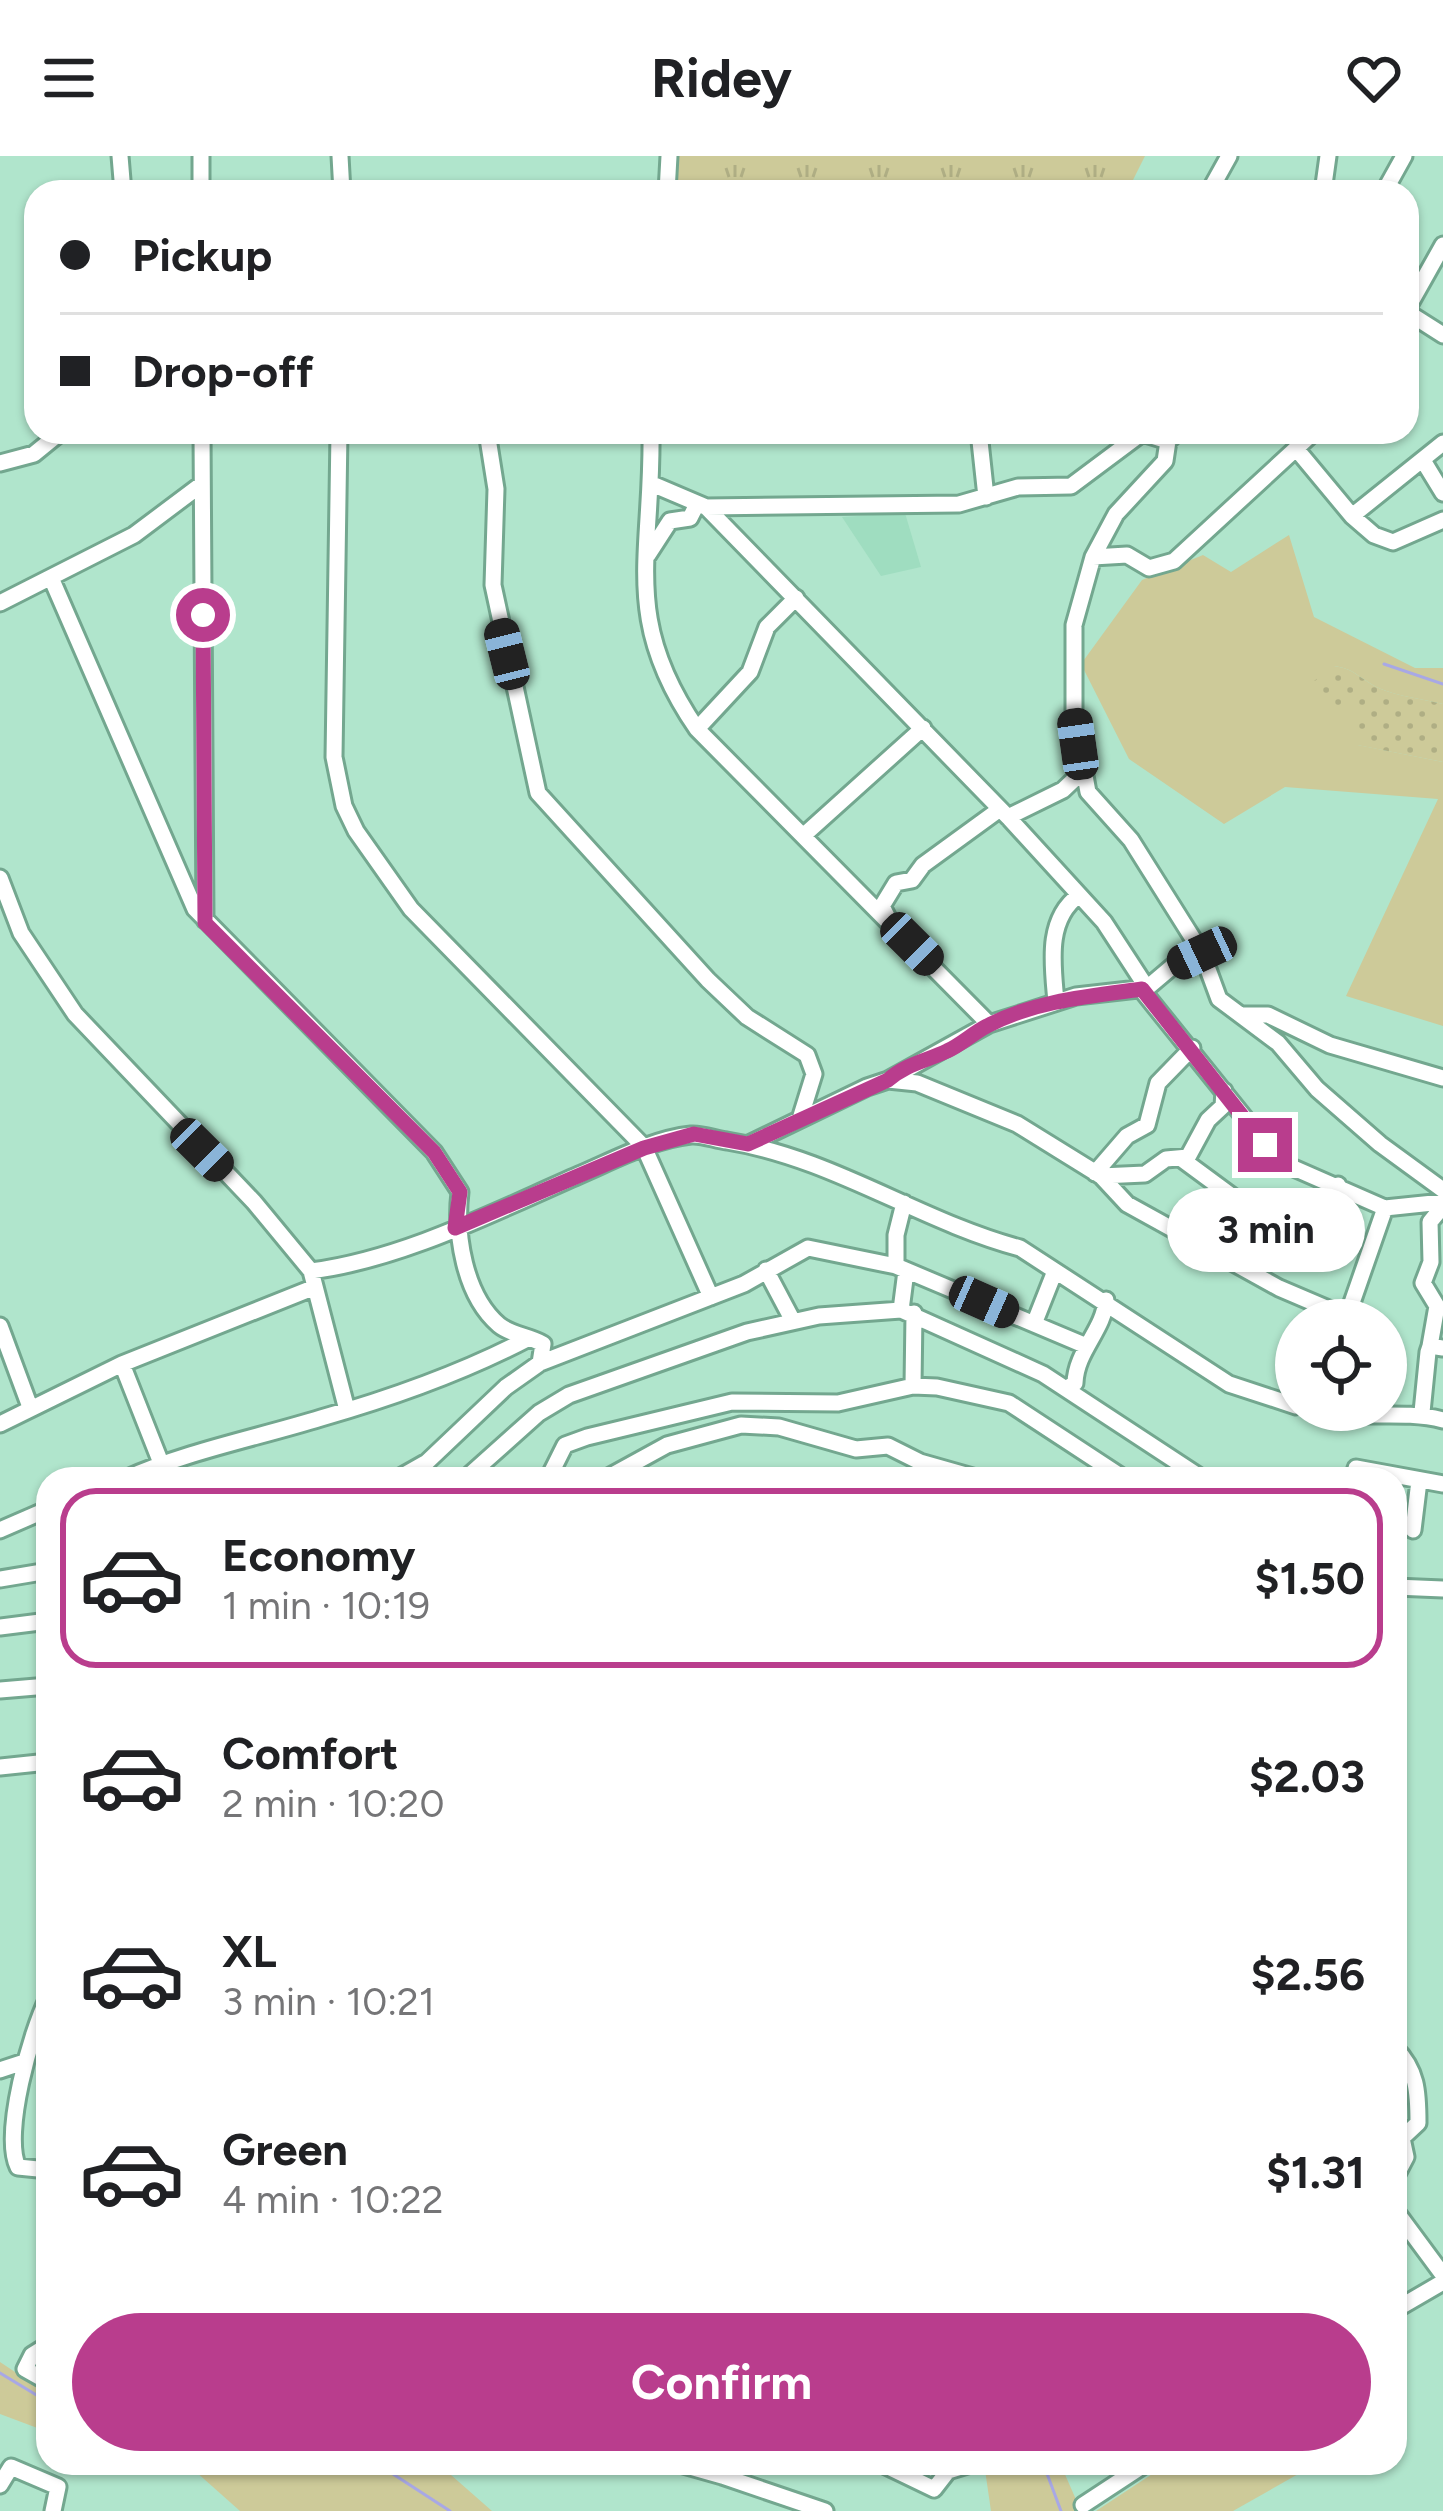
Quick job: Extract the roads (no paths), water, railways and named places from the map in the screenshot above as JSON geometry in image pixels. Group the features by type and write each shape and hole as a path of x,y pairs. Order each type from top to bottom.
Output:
{"street":[{"path":"1419,289 1443,246"},
{"path":"1352,516 1443,443"},
{"path":"0,463 34,454 47,444"},
{"path":"202,444 205,923"},
{"path":"339,444 334,757 344,806 373,858 411,909 470,963 644,1148 711,1297"},
{"path":"489,444 496,489 493,585 538,793 708,980 747,1017 807,1055 814,1074 800,1119"},
{"path":"651,444 644,598 655,655 697,729 989,1024"},
{"path":"980,444 986,496"},
{"path":"646,557 670,521 690,518 702,506 927,506 1018,487 1071,486 1127,444"},
{"path":"1170,444 1165,461 1116,514 1093,557 1074,625 1074,716 1088,792 1131,840 1202,953 1219,999 1279,1043 1317,1089 1380,1144 1443,1190"},
{"path":"1093,557 1127,555 1150,568 1168,564 1304,444"},
{"path":"1298,451 1374,535 1393,542 1443,520"},
{"path":"1424,462 1443,493"},
{"path":"0,603 134,535 202,484"},
{"path":"652,484 702,506 1004,813 1079,896 1144,989 1280,1162 1385,1208 1443,1204"},
{"path":"52,580 120,744 205,923 434,1152 460,1192 455,1228 473,1290 500,1327 543,1344 540,1363"},
{"path":"697,729 750,673 767,627 796,598"},
{"path":"803,836 923,728"},
{"path":"890,921 882,906 896,883 912,880 923,865 1004,813 1064,790 1082,772"},
{"path":"0,878 21,933 75,1014 254,1202 312,1279 347,1410"},
{"path":"1056,1002 1055,934 1067,905 1079,896"},
{"path":"748,1144 888,1080 908,1065 951,1050 989,1024 1076,996 1144,989 1173,966 1202,953"},
{"path":"1052,972 1076,996"},
{"path":"1219,999 1245,1016 1268,1015 1330,1045 1443,1078"},
{"path":"1098,1175 1126,1136 1147,1125 1158,1083 1192,1048"},
{"path":"908,1065 917,1082"},
{"path":"888,1080 917,1082 1017,1124 1098,1175 1126,1204 1279,1288 1347,1317 1385,1208"},
{"path":"1183,1160 1223,1106 1223,1088"},
{"path":"0,1424 338,1267 455,1228 644,1148 694,1134 748,1144 862,1180 904,1203 1020,1248 1229,1384 1275,1399"},
{"path":"1098,1175 1145,1174 1166,1159 1183,1160 1263,1220 1322,1218 1338,1185"},
{"path":"904,1203 896,1235 913,1386"},
{"path":"1422,1412 1437,1347 1437,1306 1424,1282 1431,1262 1430,1222 1443,1204"},
{"path":"418,1467 506,1387 540,1363 711,1297 808,1248 901,1269 1084,1346"},
{"path":"766,1270 793,1321"},
{"path":"1034,1324 1055,1271"},
{"path":"1067,1388 1075,1383 1084,1346 1105,1313 1106,1300"},
{"path":"478,1467 539,1412 568,1395 676,1355 793,1321 908,1312 1067,1388 1185,1467"},
{"path":"0,1326 30,1407"},
{"path":"152,1467 347,1410 457,1372 530,1337"},
{"path":"122,1364 161,1463"},
{"path":"554,1467 565,1445 732,1402 838,1403 913,1386 1009,1403 1107,1467"},
{"path":"1407,1413 1422,1412 1443,1420"},
{"path":"627,1467 667,1445 741,1425 779,1427 856,1449 888,1446 917,1467"},
{"path":"1407,1479 1443,1484"},
{"path":"1414,1529 1419,1481"},
{"path":"0,1531 36,1514"},
{"path":"0,1579 36,1572"},
{"path":"1407,1588 1443,1589"},
{"path":"0,1627 36,1623"},
{"path":"0,1690 36,1687"},
{"path":"0,1767 36,1763"},
{"path":"36,2030 6,2139 18,2167 36,2169"},
{"path":"0,2070 24,2062"},
{"path":"1407,2063 1414,2071 1418,2123 1407,2133"},
{"path":"1407,2227 1443,2278 1407,2302"},
{"path":"36,2352 25,2369 36,2375"},
{"path":"0,2486 11,2467 32,2473 58,2487 53,2511"},
{"path":"736,2475 825,2511"},
{"path":"905,2475 934,2489 944,2475"},
{"path":"1083,2505 1129,2475"}],"waterway":[{"path":"1384,664 1443,684"},
{"path":"0,2373 36,2395"},
{"path":"394,2475 450,2511"},
{"path":"1048,2475 1061,2511"}]}
